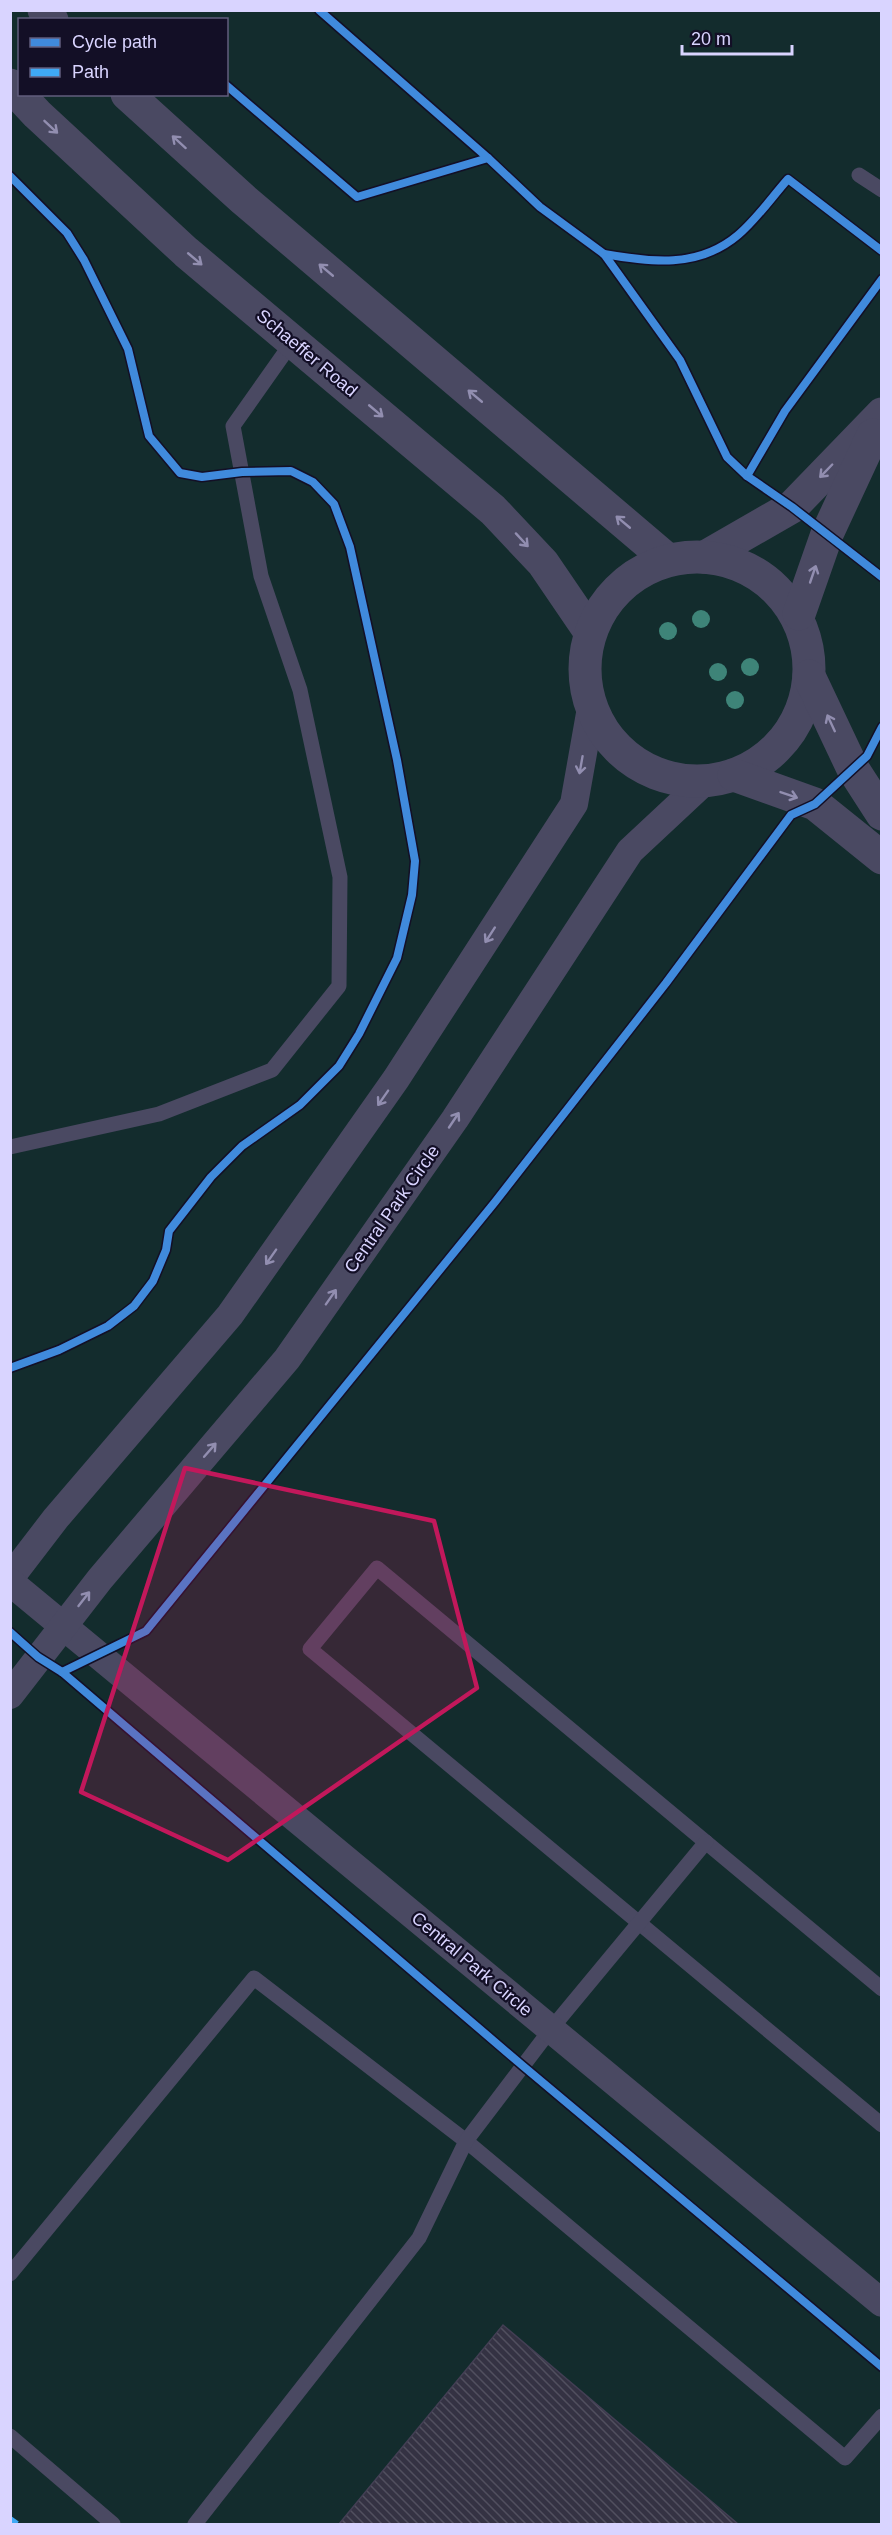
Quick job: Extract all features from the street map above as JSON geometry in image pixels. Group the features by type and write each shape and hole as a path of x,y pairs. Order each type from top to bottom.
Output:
{"street":[{"name":"Schaeffer Road","path":"20,96 186,252 494,510 543,563 590,632"},
{"path":"129,96 244,200 668,560"},
{"path":"705,557 792,507 882,415"},
{"path":"799,614 827,534 882,415"},
{"path":"720,778 764,760 785,739 802,707 809,676 806,643 799,614 767,582 739,565 705,557 668,560 628,579 604,605 590,632 584,665 591,708 607,738 635,764 671,779 720,778 815,804 882,858"},
{"path":"809,676 853,769 882,814"},
{"name":"Central Park Circle","path":"591,708 574,804 396,1078 230,1315 56,1518 10,1580 63,1627 882,2303"},
{"name":"Central Park Circle","path":"10,1695 100,1579 287,1359 455,1119 630,851 720,778"}],"lane":[{"path":"859,175 882,190"},
{"path":"10,1147 159,1114 272,1070 339,986 340,877 300,690 261,576 233,426 293,341"},
{"path":"882,1989 376,1568 310,1649 882,2125"},
{"path":"195,2524 419,2238 466,2140 551,2030 706,1842"},
{"path":"10,2274 254,1978 466,2140 845,2458 882,2416"},
{"path":"10,2436 112,2524"}],"highlighted area":[{"path":"185,1468 434,1521 477,1688 228,1860 81,1792"}],"green space":[{"path":"11,11 881,11 881,2524 11,2524"}],"building":[{"path":"503,2325 738,2524 339,2524"}],"marked path":[{"path":"10,2519 17,2524"}],"cycle path":[{"path":"319,10 488,158 540,207 604,254 680,360 727,457 747,476 792,507 882,577"},
{"path":"228,87 357,197 488,158"},
{"path":"10,176 67,233 84,260 128,349 149,436 180,473 202,477 242,472 291,471 313,482 334,504 350,547 397,760 415,861 412,895 397,958 359,1034 339,1066 300,1105 242,1146 211,1177 169,1231 166,1250 153,1281 134,1306 108,1326 59,1350 10,1368"},
{"path":"604,254 639,259 673,260 707,253 723,246 745,229 788,179 882,251"},
{"path":"747,476 785,411 882,279"},
{"path":"62,1672 146,1631 495,1202 666,983 791,815 815,804 867,756 882,727"},
{"path":"10,1632 38,1657 62,1672 523,2066 882,2367"}]}
